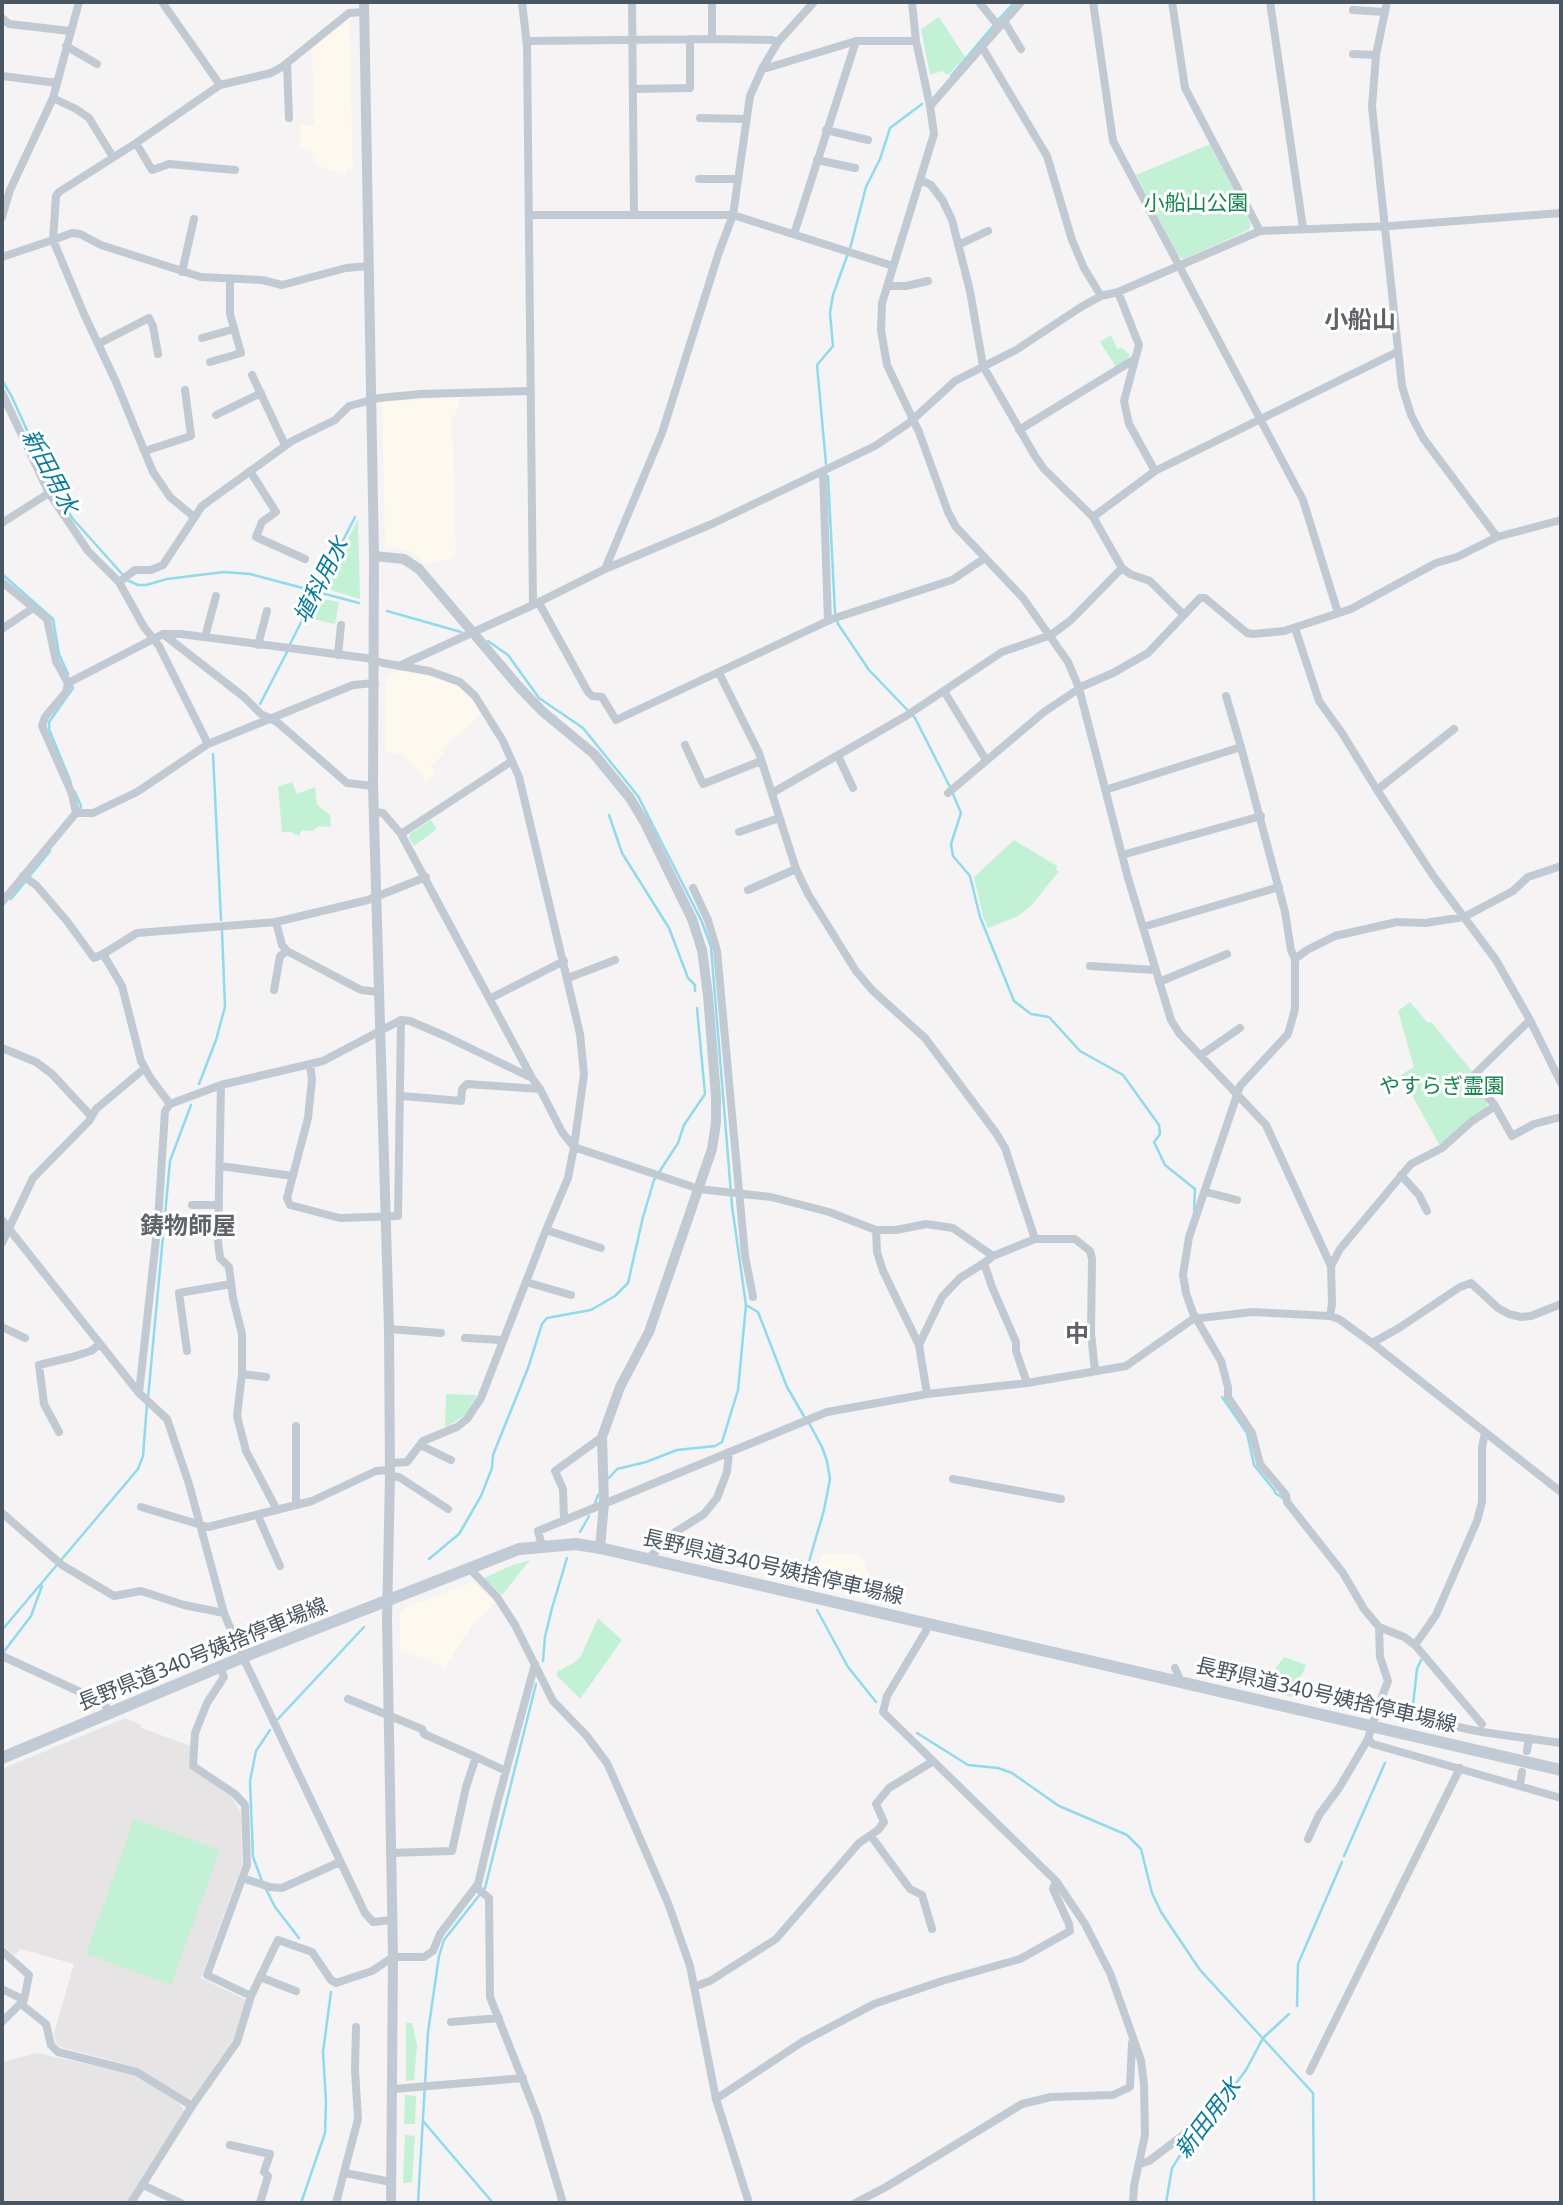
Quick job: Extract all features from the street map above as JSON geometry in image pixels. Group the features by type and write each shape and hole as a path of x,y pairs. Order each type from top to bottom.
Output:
{"main road":[{"name":"長野県道340号姨捨停車場線","path":"2,1758 243,1657 519,1549 576,1544 1181,1682 1370,1733 1561,1770"}],"street":[{"path":"2,217 4,198 53,98 79,2"},
{"path":"162,2 220,85"},
{"path":"522,2 527,41 536,604 588,692 592,696 602,697 616,720 830,620 952,580 985,558"},
{"path":"632,2 634,214"},
{"path":"712,2 712,39"},
{"path":"798,2 807,9"},
{"path":"605,569 665,425 733,215 750,96 778,42 814,2"},
{"path":"912,2 916,41 933,134 882,303 881,330 887,365 913,419 956,527 1023,598 1068,662 1079,688 1122,855 1171,1020 1179,1032 1266,1125 1331,1266 1330,1316"},
{"path":"979,2 1021,49"},
{"path":"930,106 982,47 999,23 1021,2"},
{"path":"1093,2 1113,141 1303,500 1338,613"},
{"path":"1172,2 1185,88 1260,231"},
{"path":"1270,2 1303,228"},
{"path":"1387,2 1376,55 1372,107 1402,386 1410,415 1423,438 1497,537"},
{"path":"194,517 170,497 159,483 53,240 56,196 220,85 271,73 349,13 364,7 374,556 373,786 390,1470 387,1716 393,1957 391,2203"},
{"path":"1353,10 1385,12"},
{"path":"2,18 9,24 70,31"},
{"path":"633,89 690,88 690,39"},
{"path":"527,41 712,39 778,42"},
{"path":"763,67 856,41 916,41"},
{"path":"794,233 856,41"},
{"path":"66,46 97,64"},
{"path":"982,47 1046,156 1072,240 1084,268 1101,296"},
{"path":"1353,54 1376,55"},
{"path":"287,63 289,118"},
{"path":"2,76 57,83"},
{"path":"53,98 89,118 114,157"},
{"path":"700,118 745,119"},
{"path":"826,130 868,140"},
{"path":"136,143 152,170 169,164 235,170"},
{"path":"817,160 855,168"},
{"path":"699,179 738,178"},
{"path":"921,180 931,185 952,220 970,291 984,366 1019,430 1044,469 1093,517 1122,568 1150,581 1183,614"},
{"path":"399,666 536,604 605,569 714,523 875,446 913,419 955,381 1016,350 1101,296 1118,292 1260,231 1384,226 1561,213"},
{"path":"529,215 733,215 893,265"},
{"path":"182,272 194,219"},
{"path":"958,245 988,231"},
{"path":"2,257 72,233 201,278 262,280 282,285 346,268 368,266"},
{"path":"209,362 241,353 230,314 230,279"},
{"path":"887,286 906,286 928,281"},
{"path":"1118,292 1139,345 1124,401 1129,424 1155,471"},
{"path":"98,344 149,318 158,354"},
{"path":"202,338 234,329"},
{"path":"1093,517 1155,471 1397,352"},
{"path":"1019,430 1135,359"},
{"path":"252,375 285,445"},
{"path":"145,451 191,436 185,390"},
{"path":"122,579 163,565 202,506 285,445 335,420 349,406 371,400 421,394 531,391"},
{"path":"2,393 49,494 88,551 122,579 144,626 156,640 208,744"},
{"path":"216,415 261,393"},
{"path":"250,471 276,512 262,522 256,537 305,558"},
{"path":"823,472 830,620"},
{"path":"2,523 49,494"},
{"path":"948,793 1044,712 1079,688 1148,653 1200,598 1205,598 1247,633 1265,634 1295,628 1351,609 1436,563 1497,537 1561,520"},
{"path":"374,556 404,559 419,569 519,687 542,711 594,754 630,798 645,823 692,919 702,950 716,1097 712,1149 649,1332 620,1387 602,1437 604,1504 600,1548"},
{"path":"772,793 915,711 1002,652 1051,635 1071,620 1122,568"},
{"path":"2,582 47,620 56,661 68,683 66,692 42,726 72,794 76,813"},
{"path":"205,637 216,596"},
{"path":"2,629 33,608"},
{"path":"258,645 267,611"},
{"path":"338,655 341,625"},
{"path":"1295,628 1319,701 1434,877 1496,960 1561,1083"},
{"path":"163,634 244,697 261,714 277,722 347,783 373,786"},
{"path":"68,683 156,640 163,634 366,658 429,671 460,682 475,696 488,715 519,777 568,978 580,1034 584,1074 575,1147 568,1178 487,1384 467,1419 457,1427 420,1445 407,1462 390,1470 376,1471 312,1501 258,1516 208,1527 141,1507"},
{"path":"719,673 761,761 796,869 808,894 856,971 872,990 925,1038 996,1133 1005,1148 1035,1240"},
{"path":"2,902 76,813 93,813 137,793 208,744 353,685 374,683"},
{"path":"944,691 986,760"},
{"path":"1226,696 1261,816 1295,959 1295,1009 1288,1034 1240,1086 1189,1237 1183,1275 1186,1293 1221,1362 1228,1397 1252,1433 1260,1464 1343,1573 1364,1609 1379,1627 1404,1637 1415,1645 1482,1724"},
{"path":"1377,790 1454,729"},
{"path":"685,745 703,784 761,761"},
{"path":"1105,790 1241,747"},
{"path":"838,756 853,788"},
{"path":"401,834 512,761"},
{"path":"374,811 383,813 401,834 491,998 531,1078 540,1089 562,1132 575,1147 699,1189 771,1197 829,1212 876,1230 896,1230 926,1224 953,1228 993,1256"},
{"path":"1122,855 1261,816"},
{"path":"739,832 779,818"},
{"path":"1295,959 1335,936 1397,922 1425,923 1464,917 1513,891 1528,877 1561,867"},
{"path":"748,890 796,869"},
{"path":"23,876 36,886 66,920 94,958 137,933 276,922 342,908 426,877"},
{"path":"1143,927 1279,887"},
{"path":"693,888 708,920 718,951 734,1193 753,1297"},
{"path":"276,922 282,945 287,951 361,990 379,992"},
{"path":"274,990 280,956 287,951"},
{"path":"103,954 122,986 141,1061 170,1104"},
{"path":"1159,982 1227,954"},
{"path":"568,978 615,960"},
{"path":"491,998 564,961"},
{"path":"1090,966 1155,970"},
{"path":"144,1397 164,1111 170,1104 221,1085 323,1061 401,1020 410,1021 445,1036 531,1078"},
{"path":"310,1064 312,1080 309,1118 287,1198 290,1205 340,1218 398,1216 402,1092 401,1020"},
{"path":"1530,1020 1474,1078 1495,1105 1512,1136 1534,1124 1561,1116"},
{"path":"1201,1055 1240,1028"},
{"path":"2,1048 44,1068 92,1116"},
{"path":"2,1242 27,1185 96,1109 145,1068"},
{"path":"382,1088 461,1101 462,1089 467,1084 540,1089"},
{"path":"221,1085 219,1250 220,1258 229,1267 242,1334 242,1374 237,1416 246,1451 277,1510"},
{"path":"1331,1266 1340,1249 1411,1164 1442,1148 1495,1105"},
{"path":"383,1140 401,1139"},
{"path":"220,1166 293,1176"},
{"path":"1401,1175 1419,1195 1427,1212"},
{"path":"1206,1192 1237,1200"},
{"path":"192,1205 219,1205"},
{"path":"2,1220 100,1344 144,1397 167,1419 201,1526 224,1613 243,1657 365,1913 373,1922 391,1920"},
{"path":"546,1230 601,1248"},
{"path":"876,1230 877,1252 883,1271 919,1345 928,1394"},
{"path":"919,1345 942,1297 960,1278 993,1256 1035,1240 1075,1239 1090,1251 1093,1278 1091,1333 1096,1371"},
{"path":"984,1263 1016,1342 1016,1352 1027,1383"},
{"path":"526,1282 571,1296"},
{"path":"1372,1343 1460,1287 1471,1283 1498,1308 1509,1314 1531,1316 1561,1304"},
{"path":"187,1351 179,1293 231,1284"},
{"path":"542,1546 538,1531 807,1420 845,1408 928,1394 1027,1383 1126,1366 1197,1319 1252,1312 1330,1316 1372,1343 1561,1492"},
{"path":"2,1328 25,1338"},
{"path":"388,1329 441,1334"},
{"path":"465,1338 503,1340"},
{"path":"59,1432 44,1404 39,1365 91,1351 100,1344"},
{"path":"242,1374 266,1377"},
{"path":"296,1426 296,1505"},
{"path":"1415,1645 1436,1615 1477,1521 1482,1502 1482,1447 1485,1433"},
{"path":"565,1521 563,1489 555,1471 602,1437"},
{"path":"420,1445 451,1460"},
{"path":"648,1559 674,1533 704,1514 717,1498 727,1472 729,1452"},
{"path":"390,1470 448,1509"},
{"path":"954,1479 1060,1499"},
{"path":"2,1513 59,1563 114,1596 141,1591 184,1605 224,1613"},
{"path":"258,1516 279,1566"},
{"path":"470,1569 497,1597 553,1701 586,1735 607,1763 668,1903 696,1986 716,2099 749,2203"},
{"path":"927,1623 926,1631 887,1696 883,1712 1056,1881 1085,1924 1110,1973 1141,2060 1144,2085 1145,2135 1133,2203"},
{"path":"1308,1839 1319,1815 1339,1788 1370,1733 1388,1681 1380,1657 1379,1627"},
{"path":"3,1656 102,1702 111,1713"},
{"path":"131,2203 192,2106 237,2042 251,1996 278,1940 312,1952 331,1980 336,1983 372,1971 393,1957 424,1956 433,1951 440,1934 480,1891 506,1771 535,1664"},
{"path":"220,1667 223,1678 212,1694 195,1733 193,1766 235,1794 245,1805 247,1865 207,1975 251,1996"},
{"path":"1175,1668 1181,1682"},
{"path":"348,1699 422,1729 424,1734 506,1771"},
{"path":"1377,1710 1482,1732 1561,1744"},
{"path":"1370,1733 1373,1744 1561,1798"},
{"path":"1527,1751 1529,1738"},
{"path":"390,1853 452,1851 466,1787 476,1757"},
{"path":"696,1986 710,1981 776,1939 832,1872 859,1843 871,1836 884,1822 876,1804 889,1788 932,1762"},
{"path":"1310,2071 1460,1768"},
{"path":"1520,1785 1522,1772"},
{"path":"871,1836 910,1889 922,1895 932,1929"},
{"path":"242,1878 282,1888 340,1863"},
{"path":"716,2099 802,2042 874,2004 1020,1959 1070,1931 1053,1889 1056,1881"},
{"path":"480,1891 489,1898 490,1997 537,2116 564,2203"},
{"path":"2,1951 29,1975 22,2002 2,2022"},
{"path":"260,1977 296,1991"},
{"path":"2,1989 22,2002 46,2024 51,2045 58,2052 137,2072 192,2106"},
{"path":"451,2022 499,2018"},
{"path":"336,2203 358,2119 356,2027"},
{"path":"855,2203 1022,2104 1051,2097 1113,2095 1130,2087 1133,2039"},
{"path":"394,2089 523,2078"},
{"path":"1140,2165 1182,2136 1196,2121 1207,2128"},
{"path":"230,2145 270,2154 264,2172 268,2176 260,2203"},
{"path":"345,2173 391,2182"},
{"path":"143,2185 181,2203"}],"shaded area":[{"path":"349,18 353,169 347,169 345,175 313,164 316,155 299,147 300,125 314,125 312,48"},
{"path":"460,397 452,419 456,554 451,559 422,563 416,554 402,549 385,548 382,402"},
{"path":"398,670 446,680 471,696 483,712 442,750 444,753 431,766 437,772 425,784 424,776 400,753 386,753 386,676"},
{"path":"822,1554 862,1555 878,1602 822,1589 817,1571"},
{"path":"473,1582 495,1603 472,1625 445,1668 400,1649 400,1613 405,1608"},
{"path":"125,1718 141,1725 141,1728 191,1746 189,1767 233,1798 241,1814 242,1865 201,1978 246,2000 235,2037 189,2099 139,2068 61,2047 56,2043 54,2033 74,1964 21,1949 14,1955 2,1944 2,1769"},
{"path":"37,2053 135,2075 180,2104 185,2112 128,2203 2,2203 2,2062"}],"green space":[{"path":"939,17 965,57 948,75 942,71 930,75 921,29"},
{"name":"小船山公園","path":"1210,144 1251,224 1249,230 1184,259 1179,257 1136,175"},
{"path":"1111,335 1117,349 1122,348 1130,355 1116,367 1100,342"},
{"path":"358,519 360,599 324,588"},
{"path":"319,598 339,602 335,624 308,618"},
{"path":"292,782 297,794 315,787 317,805 330,815 331,827 319,826 313,831 302,830 299,836 282,832 278,787"},
{"path":"431,820 437,829 414,846 409,838 410,834"},
{"path":"1014,840 1057,866 1056,870 1059,871 1031,906 1018,916 988,928 974,877"},
{"name":"やすらぎ霊園","path":"1410,1002 1428,1023 1431,1022 1472,1071 1471,1076 1488,1101 1487,1106 1440,1146 1401,1075 1414,1067 1398,1011"},
{"path":"446,1394 477,1395 465,1415 445,1428"},
{"path":"530,1560 502,1595 484,1578 513,1565"},
{"path":"598,1618 622,1640 580,1699 557,1676 557,1672 581,1656"},
{"path":"1284,1657 1306,1665 1292,1697 1260,1689"},
{"path":"134,1819 220,1850 171,1985 86,1954"},
{"path":"406,2023 412,2023 417,2045 414,2080 406,2081"},
{"path":"405,2095 416,2096 415,2124 404,2124"},
{"path":"405,2135 415,2136 412,2182 403,2183"}],"waterway":[{"path":"998,20 1015,2"},
{"path":"951,76 994,25"},
{"path":"826,464 817,365 833,346 830,313 833,295 851,245 866,187 880,159 890,128 922,104"},
{"name":"新田用水","path":"2,380 54,490 73,519 123,575"},
{"path":"828,476 835,612 838,624 869,670 915,718 950,787"},
{"name":"埴科用水","path":"290,644 355,517"},
{"path":"127,580 146,585 167,579 224,572 250,574 359,603"},
{"path":"2,574 53,619 59,654 68,674"},
{"path":"387,611 461,632"},
{"path":"488,641 508,655 539,698 583,728 638,796 702,922 711,947 732,1206 746,1305 738,1390 722,1442 715,1446 677,1450 617,1469 609,1478"},
{"name":"埴科用水","path":"260,704 287,652"},
{"path":"71,684 73,688 49,722 49,729 71,783"},
{"path":"213,754 221,920"},
{"path":"75,792 81,806 79,812"},
{"path":"953,794 961,813 951,844 953,856 970,876 980,917 1014,1001 1031,1014 1049,1017 1080,1051 1123,1075 1159,1125 1160,1134 1154,1142 1165,1165 1195,1189 1194,1210"},
{"path":"609,815 622,853 669,928 688,978 695,985 695,991"},
{"path":"11,899 50,851"},
{"path":"199,1084 225,1007 222,931"},
{"path":"429,1559 459,1534 481,1496 492,1468 493,1455 528,1368 542,1324 547,1318 591,1310 615,1296 628,1283 654,1180 678,1143 684,1125 705,1094 697,1008"},
{"path":"148,1398 170,1161 191,1105"},
{"path":"746,1305 758,1312 787,1387 805,1418"},
{"path":"1222,1397 1247,1433 1254,1465 1275,1493 1283,1498"},
{"path":"2,1630 138,1469 143,1456 147,1404"},
{"path":"809,1423 822,1447 830,1479 808,1565 811,1586"},
{"path":"595,1503 598,1495"},
{"path":"580,1532 589,1516"},
{"path":"543,1661 545,1637 567,1558"},
{"path":"2,1654 31,1616 42,1586"},
{"path":"817,1610 848,1667 876,1702"},
{"path":"278,1719 364,1627"},
{"path":"1408,1712 1413,1705 1417,1669 1421,1660"},
{"path":"418,2203 428,2032 439,1956 444,1940 485,1888 536,1684"},
{"path":"262,1881 253,1857 250,1781 256,1751 270,1730"},
{"path":"917,1733 968,1765 998,1768 1012,1773 1059,1806 1127,1835 1141,1849 1152,1893 1161,1912 1200,1970 1313,2093 1314,2203"},
{"path":"1344,1856 1385,1763"},
{"path":"1297,2006 1298,1964 1342,1862"},
{"path":"265,1887 275,1907 299,1938"},
{"path":"301,2203 325,2133 323,2052 331,1992"},
{"name":"新田用水","path":"1166,2203 1172,2168 1196,2131 1246,2070 1263,2038 1289,2014"},
{"path":"423,2121 493,2203"}],"district":[{"name":"小船山","path":"1360,321"},
{"name":"鋳物師屋","path":"188,1227"},
{"name":"中","path":"1077,1335"}]}
